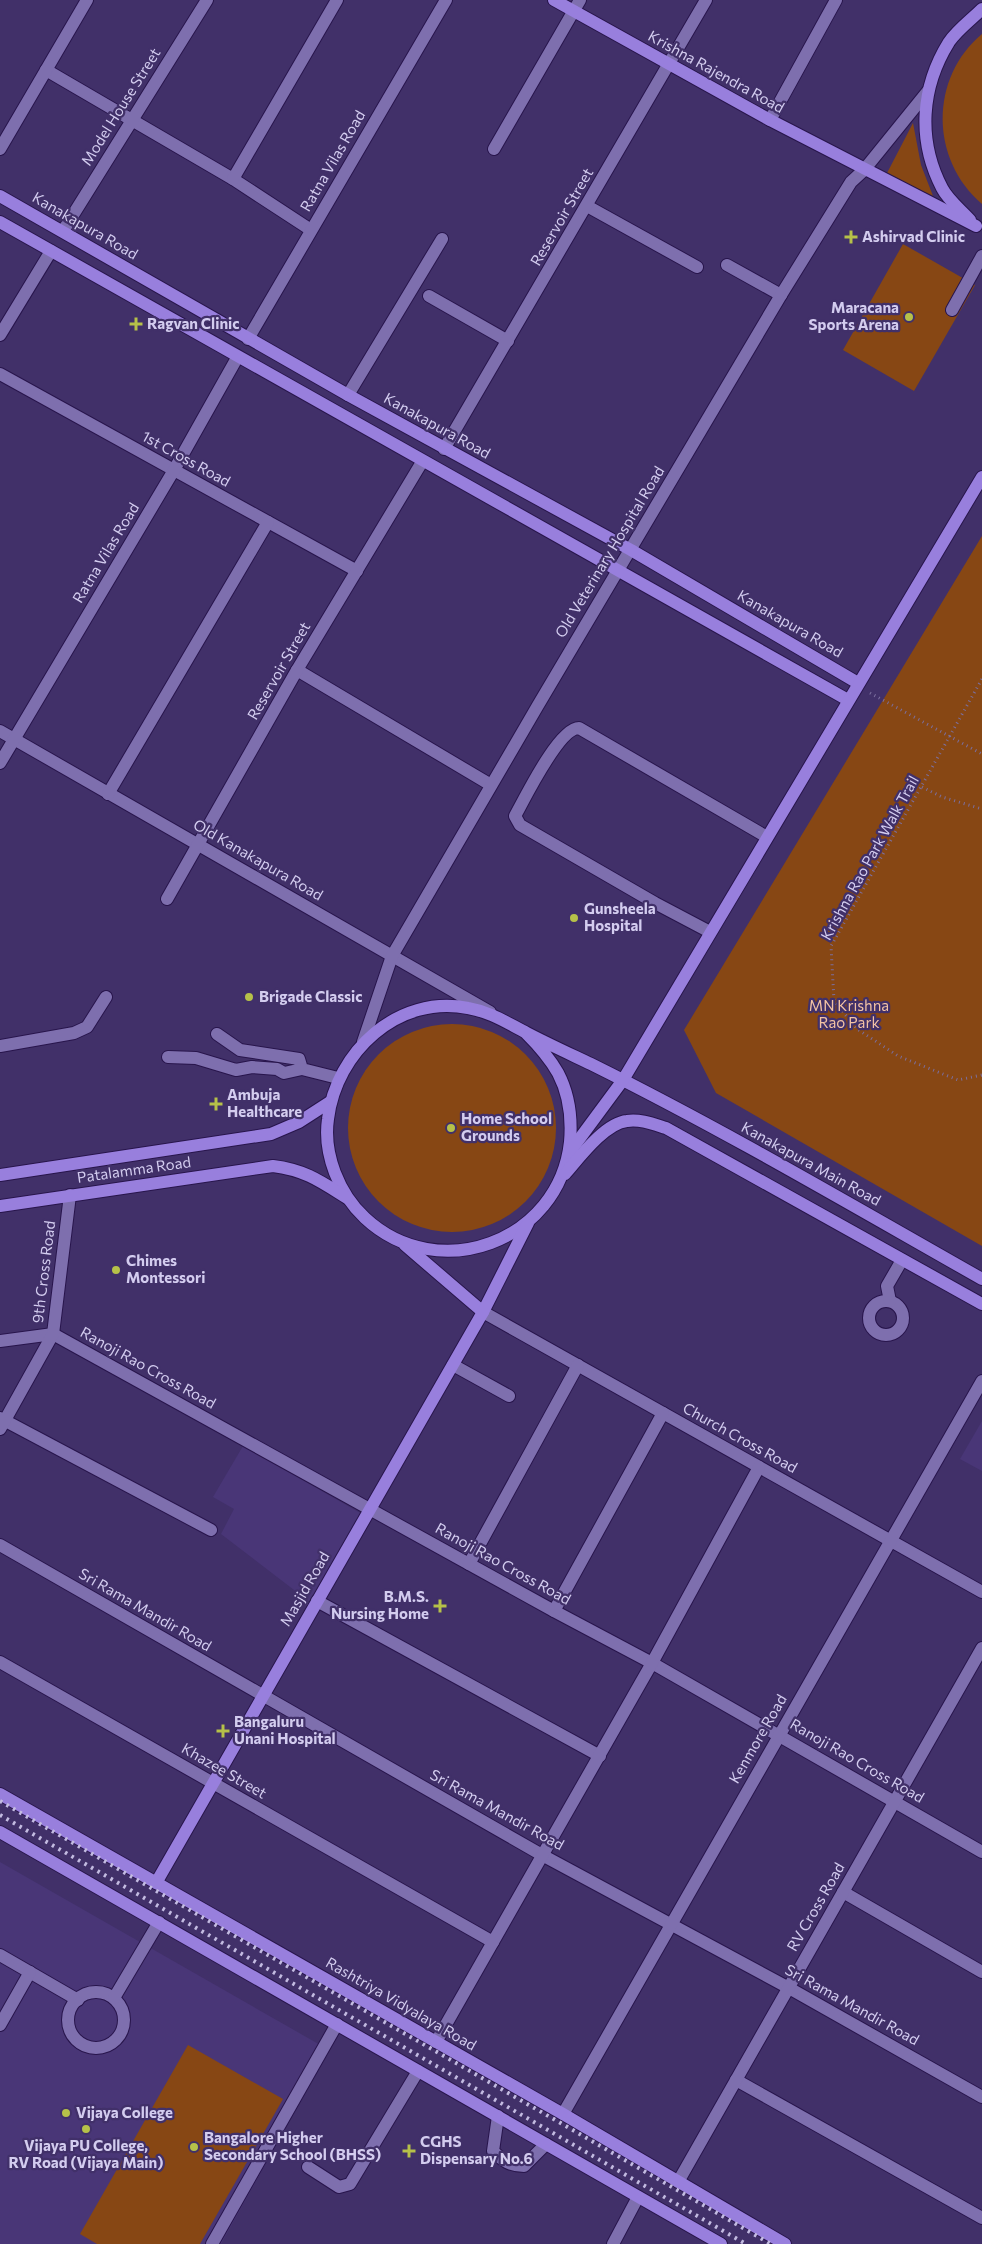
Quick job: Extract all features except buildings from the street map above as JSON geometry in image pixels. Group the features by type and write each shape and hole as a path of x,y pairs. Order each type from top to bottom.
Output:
{"main road":[{"name":"Krishna Rajendra Road","path":"554,0 576,6 669,65 864,170 979,227"},
{"path":"979,227 943,189 930,156 925,125 930,80 950,40 982,9"},
{"name":"Kanakapura Road","path":"0,196 444,449 631,550 857,684"},
{"path":"0,222 237,358 422,462 619,569 848,700"},
{"path":"568,1154 623,1080 857,684 982,477"},
{"path":"560,1181 568,1154 571,1128 569,1109 559,1075 545,1052 526,1033 501,1018 466,1007 428,1008 394,1020 364,1042 349,1059 338,1078 330,1102 326,1127 329,1152 336,1176 348,1198 363,1217 382,1232 403,1243 429,1250 456,1251 507,1237 529,1221 546,1202 560,1181 608,1128 625,1120 641,1121 666,1128 712,1152 982,1304"},
{"name":"Kanakapura Main Road","path":"526,1033 623,1080 734,1139 982,1279"},
{"name":"Patalamma Road","path":"0,1175 271,1134 299,1122 330,1102"},
{"name":"Patalamma Road","path":"0,1206 273,1166 302,1171 312,1175 348,1198"},
{"name":"Masjid Road","path":"156,1883 483,1312 529,1221"},
{"path":"403,1243 483,1312"},
{"name":"Rashtriya Vidyalaya Road","path":"0,1794 562,2114 785,2244"},
{"path":"0,1832 721,2244"}],"street":[{"path":"0,149 87,0"},
{"name":"Model House Street","path":"63,231 207,0"},
{"path":"233,179 337,0"},
{"name":"Ratna Vilas Road","path":"248,339 446,0"},
{"name":"Reservoir Street","path":"444,449 706,0"},
{"path":"770,120 836,0"},
{"path":"494,149 576,6"},
{"path":"46,70 233,179 311,230"},
{"name":"Old Veterinary Hospital Road","path":"364,1042 392,956 491,784 781,295 851,182 864,170 928,91"},
{"path":"587,206 697,268"},
{"path":"348,395 442,239"},
{"path":"0,335 51,251"},
{"path":"952,310 982,256"},
{"path":"727,265 781,295"},
{"path":"429,296 508,341"},
{"name":"Ratna Vilas Road","path":"0,764 174,470 237,358"},
{"name":"1st Cross Road","path":"0,374 356,571"},
{"name":"Reservoir Street","path":"167,899 297,670 422,462"},
{"path":"108,794 268,522"},
{"path":"297,670 491,784"},
{"path":"710,932 655,903 520,825 515,816 549,758 565,734 573,728 579,728 766,837"},
{"name":"Old Kanakapura Road","path":"0,730 108,794 501,1018"},
{"path":"0,1046 74,1033 87,1026 106,997"},
{"path":"217,1034 240,1050 299,1059 302,1069"},
{"path":"168,1057 196,1058 236,1070 252,1067 276,1069 284,1073 302,1069 338,1078"},
{"name":"9th Cross Road","path":"2,1422 53,1334 70,1196"},
{"path":"890,1301 887,1286 902,1260"},
{"name":"Church Cross Road","path":"483,1312 982,1592"},
{"path":"0,1341 53,1334"},
{"name":"Ranoji Rao Cross Road","path":"53,1334 554,1611 652,1663 982,1852"},
{"path":"453,1365 509,1396"},
{"path":"469,1564 578,1366"},
{"name":"Kenmore Road","path":"562,2114 982,1381"},
{"path":"554,1611 663,1413"},
{"path":"2,1422 210,1530"},
{"path":"436,2042 600,1756 758,1467"},
{"name":"Sri Rama Mandir Road","path":"0,1545 542,1855 789,1988 982,2097"},
{"path":"317,1601 600,1756"},
{"name":"RV Cross Road","path":"678,2182 982,1648"},
{"name":"Khazee Street","path":"0,1662 493,1942"},
{"path":"843,1892 982,1972"},
{"path":"114,1998 158,1922"},
{"path":"0,1955 78,2000"},
{"path":"0,2025 30,1972"},
{"path":"97,1992 114,1998 124,2015 121,2034 106,2047 86,2047 72,2034 68,2024 69,2015 78,2000 87,1994 97,1992"},
{"path":"212,2244 336,2024"},
{"path":"308,2167 339,2187 350,2184 418,2071"},
{"path":"736,2080 982,2218"},
{"path":"498,2116 493,2152 502,2160 513,2166 524,2166 546,2144"},
{"path":"613,2244 638,2197"}],"path":[{"name":"Krishna Rao Park Walk Trail","path":"982,679 831,946 834,1001 857,1029 898,1056 958,1080 982,1075"},
{"path":"857,684 982,754"},
{"path":"922,787 942,797 982,809"}],"shaded area":[{"path":"982,1421 982,1471 960,1459"},
{"path":"243,1446 362,1514 311,1603 221,1534 234,1509 213,1497"},
{"path":"0,1862 329,2050 221,2244 0,2244"}],"green space":[{"path":"982,34 982,204 965,186 953,165 945,142 943,119 945,96 952,73 965,52"},
{"path":"913,123 921,165 933,196 886,175"},
{"name":"Maracana Sports Arena","path":"903,244 975,285 914,391 843,350"},
{"name":"MN Krishna Rao Park","path":"982,536 982,1246 716,1093 684,1030"},
{"name":"Home School Grounds","path":"442,1024 462,1024 482,1028 501,1036 526,1054 539,1070 548,1088 556,1118 552,1158 548,1168 539,1186 526,1202 510,1215 482,1228 462,1232 442,1232 422,1228 403,1220 386,1209 371,1194 360,1177 352,1158 348,1138 348,1118 352,1098 360,1079 371,1062 386,1047 403,1036 422,1028"},
{"path":"188,2045 283,2099 200,2244 97,2244 80,2234"}],"railway":[{"path":"0,1801 771,2244"},
{"path":"0,1815 746,2244"}],"place":[{"name":"Ashirvad Clinic","path":"851,237"},
{"name":"Maracana Sports Arena","path":"909,317"},
{"name":"Ragvan Clinic","path":"136,324"},
{"name":"Gunsheela Hospital","path":"574,918"},
{"name":"Brigade Classic","path":"249,997"},
{"name":"Ambuja Healthcare","path":"216,1104"},
{"name":"Home School Grounds","path":"451,1128"},
{"name":"Chimes Montessori","path":"116,1270"},
{"name":"B.M.S. Nursing Home","path":"440,1606"},
{"name":"Bangaluru Unani Hospital","path":"223,1731"},
{"name":"Vijaya College","path":"66,2113"},
{"name":"Vijaya PU College, RV Road (Vijaya Main)","path":"86,2129"},
{"name":"Bangalore Higher Secondary School (BHSS)","path":"194,2147"},
{"name":"CGHS Dispensary No.6","path":"409,2151"}]}
